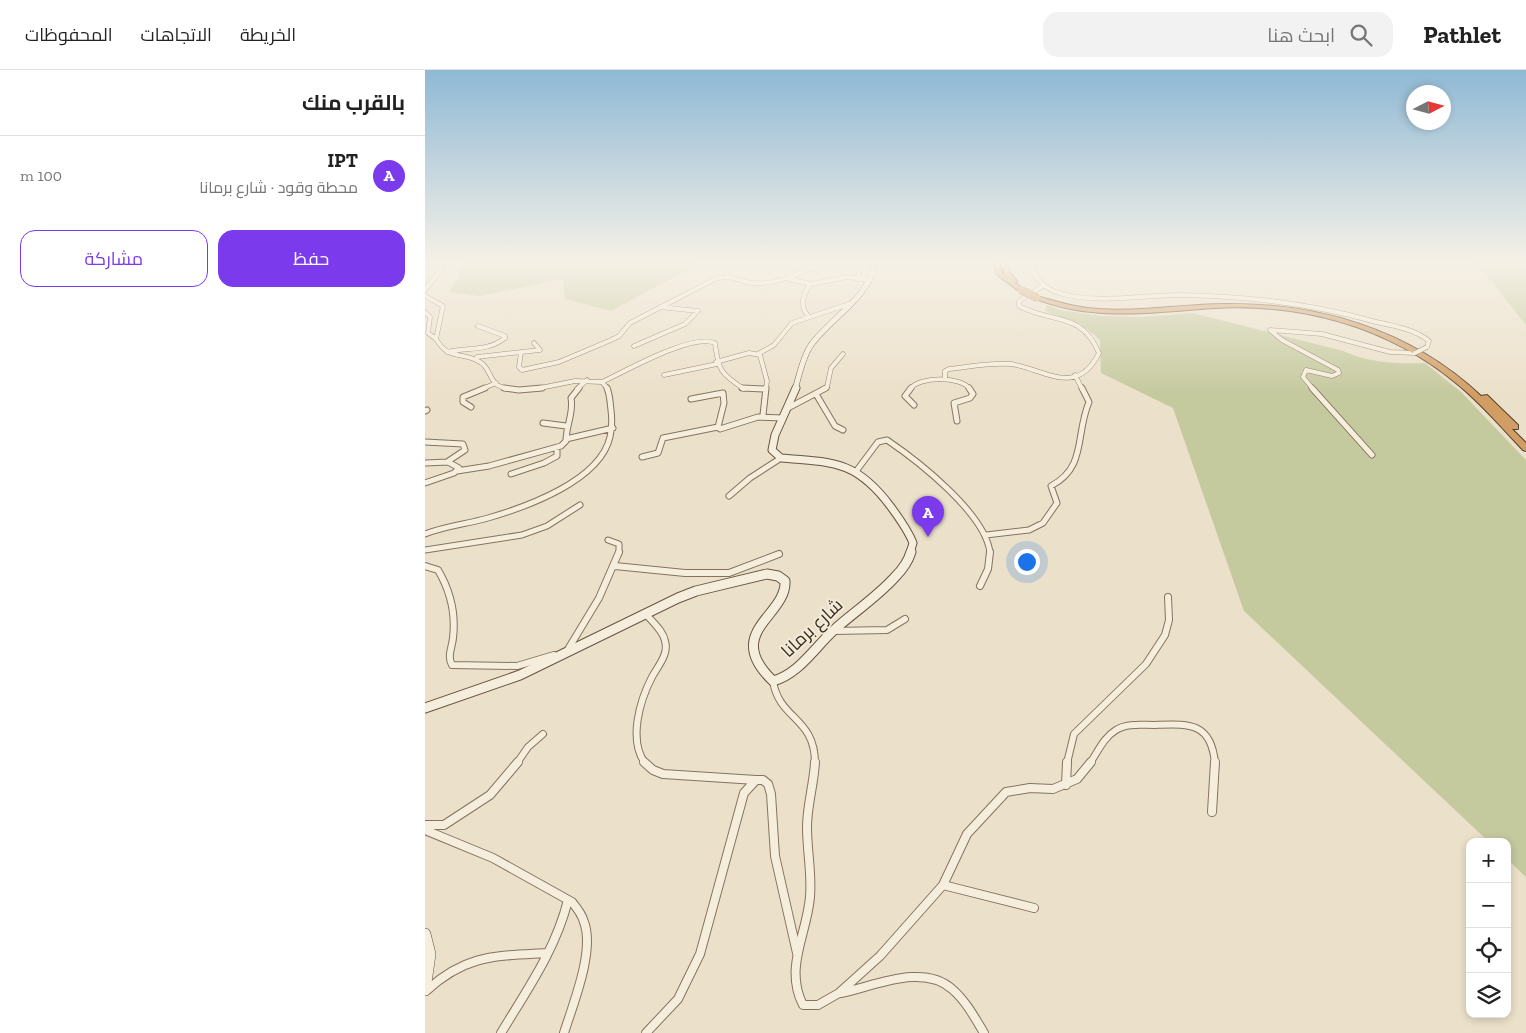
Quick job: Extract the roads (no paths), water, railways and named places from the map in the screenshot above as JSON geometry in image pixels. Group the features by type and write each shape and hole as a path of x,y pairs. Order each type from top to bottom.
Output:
{"highway":[{"path":"1064,306 1110,313 1229,306"},
{"path":"1089,306 1111,308 1150,306"},
{"path":"1257,306 1284,308 1334,318 1390,338 1447,371 1526,448"},
{"path":"1295,306 1311,308 1351,319 1411,344 1454,370 1526,438"}],"street":[{"path":"436,339 443,308 440,306"},
{"path":"802,306 808,316"},
{"path":"664,375 749,354 758,354 774,345 792,323 808,316 823,314 842,306"},
{"path":"781,458 775,455 772,443 788,408 807,351 825,328 848,306"},
{"path":"945,379 947,370 996,364 1010,364 1056,378 1070,378 1092,366 1099,353 1096,344 1086,331 1073,323 1019,306"},
{"path":"1314,306 1415,333 1429,341 1427,348 1415,353 1392,353 1351,340 1327,335 1270,330 1282,340 1338,370 1339,373 1332,376 1306,370 1303,377 1322,402 1372,455"},
{"path":"521,352 519,367 522,370 535,370 559,362 617,337 630,323 659,307 698,311 685,324 634,346"},
{"path":"425,312 430,317 428,333 447,352 460,356 477,358 540,350 534,343"},
{"path":"447,352 458,348 474,350 492,346 505,337 478,326"},
{"path":"602,382 699,340 711,340 715,343 717,363 725,377 743,389 767,389"},
{"path":"758,354 767,374 763,415"},
{"path":"788,408 827,387 831,368 843,354"},
{"path":"425,534 441,528 489,518 557,491 585,473 598,460 613,428 608,388 602,382 577,379 518,392 504,389 496,383 489,368 477,358"},
{"path":"986,535 1029,530 1043,523 1056,507 1057,503 1051,486 1069,474 1077,458 1084,411 1089,402 1075,375"},
{"path":"425,483 457,471 489,466 557,448 564,444 566,439 565,426 573,410 571,398 573,393 589,379"},
{"path":"914,405 905,396 909,388 918,383 945,379 962,381 972,392 970,398 953,405 957,420"},
{"path":"471,407 463,402 463,397 496,383"},
{"path":"691,398 723,393 724,402 718,427"},
{"path":"816,394 835,426 843,430"},
{"path":"642,457 658,453 663,438 718,427 720,429 744,419 763,415 783,418"},
{"path":"543,423 565,426"},
{"path":"566,439 613,428"},
{"path":"857,470 878,442 887,440 953,496 983,528 986,535 990,551 990,561 986,577 980,586"},
{"path":"425,442 463,444 465,450 462,454 447,462"},
{"path":"511,474 549,461 557,456 557,448"},
{"path":"729,496 750,478 781,458"},
{"name":"شارع برمانا","path":"425,708 520,675 563,652 696,591 767,574 778,576 785,581 784,594 760,624 755,637 757,661 763,673 773,681 780,679 806,660 833,631 895,578 908,562 912,549 911,537 879,489 857,470 833,462 781,458"},
{"path":"425,463 447,462 456,464 459,468 457,471"},
{"path":"425,550 522,535 547,526 580,506"},
{"path":"425,566 438,570 453,595 453,631 449,660 452,665 517,666 563,652 589,617 606,580 615,566 621,549 619,544 608,540"},
{"path":"615,566 685,573 735,572 779,554"},
{"path":"735,572 745,579"},
{"path":"1066,785 1069,747 1074,734 1146,664 1165,635 1169,620 1167,597"},
{"path":"645,613 666,643 665,653 645,693 639,712 637,734 643,763 650,770 663,774 763,780 768,784 771,794 775,856 797,953"},
{"path":"833,631 887,630 905,619"},
{"path":"773,681 775,698 779,705 798,720 809,735 813,751 813,779 807,826 811,871 809,909 793,971 794,986 797,996 803,1005 818,1006 839,993 881,956 899,932 943,885 967,834 1006,792 1030,788 1053,789 1077,779 1086,770 1106,738 1116,730 1128,726 1190,724 1198,727 1207,735 1213,749 1212,812"},
{"path":"425,825 444,825 490,795 515,767 528,747 543,734"},
{"path":"646,1033 678,999 697,962 744,793 756,780"},
{"path":"425,830 493,858 568,900 580,910 586,922 589,946 564,1033"},
{"path":"943,885 1034,908"},
{"path":"501,1033 547,953 566,911 568,900"},
{"path":"425,934 430,943 431,956 425,991"},
{"path":"425,991 439,978 470,960 547,953"},
{"path":"839,993 910,977 931,976 941,979 961,997 984,1033"}],"place":[{"name":"IPT","path":"928,537"}]}
